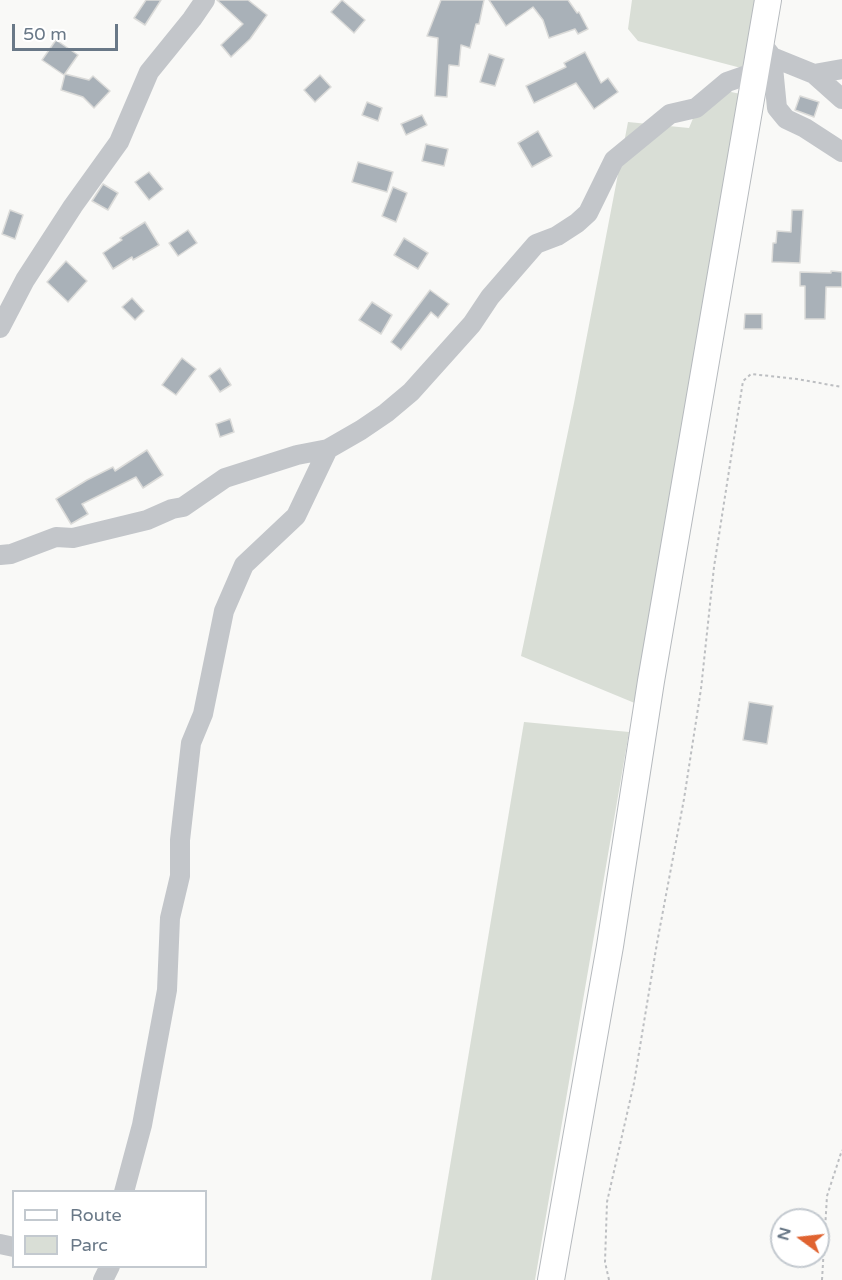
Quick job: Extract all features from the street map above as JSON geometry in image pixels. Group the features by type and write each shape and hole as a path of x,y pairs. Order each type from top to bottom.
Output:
{"main road":[{"path":"551,1280 609,946 653,669 763,56 768,0"}],"street":[{"path":"0,328 25,280 73,206 119,142 149,72 198,4"},
{"path":"763,56 814,74 842,99"},
{"path":"763,56 780,113 786,119 805,128 842,152"},
{"path":"0,555 11,554 56,537 73,538 147,520 172,509 183,507 225,478 297,455 328,448 386,413 411,392 472,324 490,297 536,244 557,236 588,213 594,205 607,171 614,160 670,114 696,108 727,82 750,74 763,56"},
{"path":"814,74 842,69"},
{"path":"124,1190 142,1125 167,990 170,918 180,876 180,840 191,743 203,714 208,679 224,611 244,565 296,516 328,448"}],"path":[{"path":"609,1280 605,1262 607,1202 634,1083 684,799 701,689 714,567 743,381 751,374 842,387"},
{"path":"822,1280 827,1196 842,1150"}],"green space":[{"path":"632,0 756,0 745,69 638,41 628,29"},
{"path":"706,87 741,94 637,704 521,656 574,403 628,122 689,128"},
{"path":"524,722 629,732 535,1280 431,1280"}],"building":[{"path":"146,0 161,0 145,25 134,18"},
{"path":"217,0 248,0 267,15 250,39 231,57 221,45 243,24"},
{"path":"342,0 365,20 354,33 331,12"},
{"path":"441,0 484,0 479,24 476,24 470,48 461,45 459,66 449,65 447,97 435,96 438,38 427,36"},
{"path":"489,0 568,0 577,13 579,12 588,29 578,34 575,29 549,38 543,20 533,7 506,26"},
{"path":"56,40 78,55 64,75 42,60"},
{"path":"585,52 601,83 608,78 618,92 594,109 576,83 534,103 526,86 566,67 564,63"},
{"path":"489,54 504,59 495,86 480,82"},
{"path":"65,74 89,80 93,76 110,91 94,108 83,97 61,90"},
{"path":"320,75 331,87 315,102 304,90"},
{"path":"800,96 819,102 814,117 795,110"},
{"path":"367,102 382,108 378,121 362,115"},
{"path":"422,115 427,125 406,135 401,124"},
{"path":"538,131 552,156 532,167 518,143"},
{"path":"426,144 448,149 444,166 422,161"},
{"path":"358,162 393,172 387,192 352,182"},
{"path":"149,172 163,189 149,200 135,182"},
{"path":"103,184 118,193 108,210 92,201"},
{"path":"393,187 407,193 396,222 382,216"},
{"path":"10,210 23,215 15,239 2,234"},
{"path":"792,210 803,210 800,263 772,262 773,243 776,243 777,231 791,232"},
{"path":"145,222 159,245 133,260 132,257 113,269 103,253 122,240 120,238"},
{"path":"188,230 197,243 178,256 169,243"},
{"path":"404,238 428,253 418,269 394,255"},
{"path":"66,261 87,281 68,302 47,282"},
{"path":"831,271 842,272 842,287 826,287 825,319 805,319 805,286 800,286 800,272 831,273"},
{"path":"430,290 449,304 438,318 431,312 401,350 391,342"},
{"path":"132,298 144,311 135,320 122,307"},
{"path":"372,302 392,315 381,334 359,320"},
{"path":"745,314 762,314 762,329 744,329"},
{"path":"182,358 196,369 176,395 162,385"},
{"path":"220,368 231,385 220,392 209,376"},
{"path":"230,419 234,432 220,437 216,424"},
{"path":"147,450 163,475 143,488 136,477 82,504 88,514 71,524 56,499 113,467 115,471"},
{"path":"749,702 773,706 767,744 743,740"}]}
